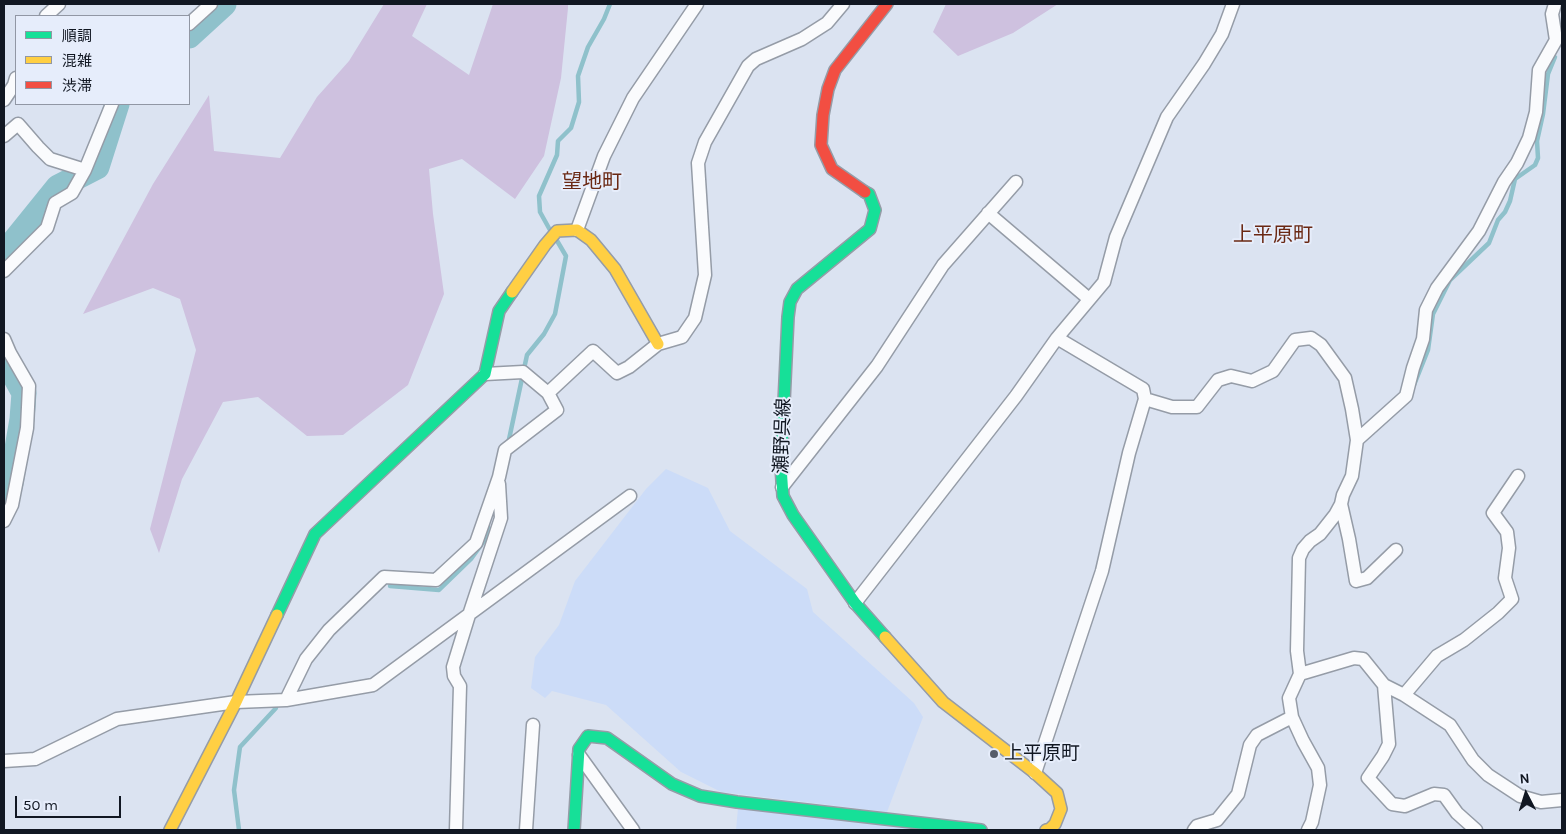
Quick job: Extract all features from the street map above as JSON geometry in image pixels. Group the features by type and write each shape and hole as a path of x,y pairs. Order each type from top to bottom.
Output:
{"main road":[{"name":"瀬野呉線","path":"887,4 835,70 828,89 821,145 832,169 869,194 875,210 870,229 797,289 790,302 781,466 783,496 793,515 855,604 943,702 1057,793 1061,809 1055,824 1046,830"},
{"path":"170,830 236,702 315,534 486,374 499,311 557,230 577,230 591,240 615,269 658,344"},
{"path":"574,830 579,749 588,736 607,738 672,784 700,796 981,830"}],"street":[{"path":"47,15 59,4"},
{"path":"190,23 211,4"},
{"path":"577,230 604,156 633,98 697,4"},
{"path":"548,393 593,350 617,373 629,367 658,344 682,338 694,318 706,275 698,163 705,142 748,66 756,59 802,39 827,23 843,4"},
{"path":"855,604 1016,396 1057,338 1104,282 1116,237 1167,117 1204,64 1222,34 1233,4"},
{"path":"1357,440 1406,396 1423,340 1426,310 1437,288 1479,231 1504,182 1517,163 1530,138 1536,112 1540,70 1556,40 1552,14 1555,4"},
{"path":"4,100 15,82"},
{"path":"4,271 47,228 55,203 72,193 84,170 112,105"},
{"path":"4,136 18,124 50,159 84,170"},
{"path":"782,487 877,366 943,265 1016,182"},
{"path":"988,213 1090,299"},
{"path":"1035,774 1102,571 1129,453 1145,399 1143,389 1057,338"},
{"path":"1145,399 1172,407 1197,407 1218,380 1230,376 1252,382 1273,371 1295,340 1311,338 1321,345 1345,378 1357,440 1352,476 1341,504 1328,526 1303,549 1299,558 1296,651 1300,674 1289,698 1292,717 1318,768 1320,785 1312,822 1308,830"},
{"path":"4,339 10,354 29,386 27,428 12,505 4,521"},
{"path":"286,700 306,659 323,638 384,576 436,580 476,543 499,477 505,450 557,410 548,393 523,372 486,374"},
{"path":"1404,696 1437,656 1464,640 1498,613 1512,599 1505,578 1509,548 1507,532 1494,513 1518,476"},
{"path":"456,830 460,686 454,676 454,667 501,518 499,477"},
{"path":"4,761 35,759 117,718 236,702 286,700 373,685 630,496"},
{"path":"1341,504 1355,568 1356,581 1367,578 1396,550"},
{"path":"1300,674 1354,658 1363,659 1384,685 1450,725 1473,760 1488,774 1520,796 1541,802 1562,800"},
{"path":"1384,685 1389,744 1368,778 1392,804 1405,806 1434,794 1444,794 1457,812 1476,830"},
{"path":"1194,830 1197,826 1218,820 1238,794 1250,745 1257,735 1292,717"},
{"path":"526,830 533,725"},
{"path":"579,755 633,830"}],"shaded area":[{"path":"384,4 427,4 412,36 469,75 493,4 568,4 561,78 544,156 515,199 462,159 429,169 444,294 408,385 343,435 307,436 258,397 223,402 182,479 159,553 150,529 196,350 180,299 153,288 83,314 153,184 209,95 214,151 280,158 317,97 349,61"},
{"path":"946,4 1058,4 1013,33 958,56 933,32"},
{"path":"666,469 708,488 730,531 807,589 813,612 914,703 923,717 887,812 721,792 681,772 606,705 552,691 545,698 531,688 535,657 559,625 575,581 646,489"},
{"path":"738,808 936,830 736,830"}],"waterway":[{"path":"190,35 224,4"},
{"path":"550,230 540,212 539,196 557,155 558,141 571,128 579,102 578,76 588,47 610,4"},
{"path":"1414,385 1428,350 1433,314 1450,280 1489,243 1498,220 1505,212 1510,201 1515,179 1535,165 1538,158 1537,141 1543,114 1548,74 1555,57"},
{"path":"4,254 58,187 97,167 117,105"},
{"path":"508,444 527,355 544,334 555,314 566,256 556,239"},
{"path":"4,357 24,393 22,419 11,483 4,506"},
{"path":"390,586 439,590 471,559 484,541 488,527"},
{"path":"239,830 234,790 240,747 276,708"}],"traffic: fast":[{"path":"865,192 869,194 875,210 870,229 797,289 790,302 781,466 783,496 793,515 855,603 885,637"},
{"path":"277,615 315,534 485,374 499,311 512,292"},
{"path":"574,830 579,749 588,736 607,738 672,784 700,796 737,802 981,830"}],"traffic: slow":[{"path":"512,292 557,231 577,230 591,240 615,269 658,344"},
{"path":"170,830 236,702 277,615"},
{"path":"885,637 943,702 1035,773 1057,793 1061,809 1055,824 1046,830"}],"traffic: jam":[{"path":"865,192 832,169 821,145 823,115 828,89 835,70 887,4"}],"place":[{"name":"上平原町","path":"994,754"}],"district":[{"name":"望地町","path":"592,182"},
{"name":"上平原町","path":"1273,235"}]}
